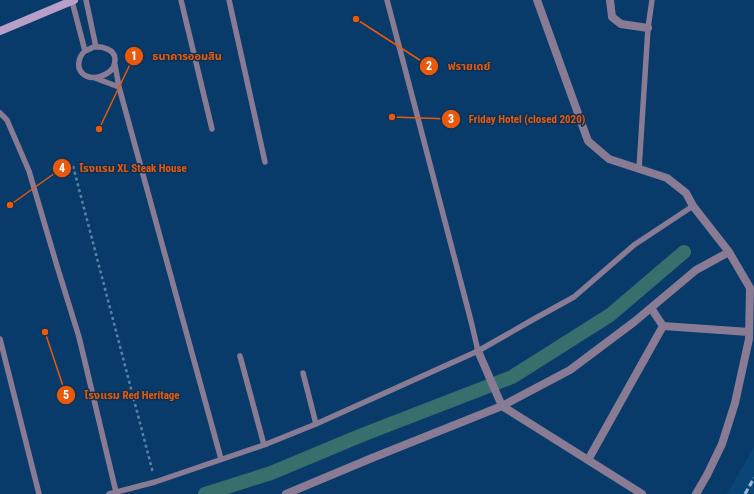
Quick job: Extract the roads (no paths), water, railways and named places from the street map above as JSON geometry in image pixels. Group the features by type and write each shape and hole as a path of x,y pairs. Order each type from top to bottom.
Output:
{"main road":[{"path":"0,31 73,0"}],"street":[{"path":"537,0 588,141 609,159 667,178 686,193 693,206 729,252 750,288 751,336 735,403 722,444 696,494"},
{"path":"610,0 612,17 621,24 648,28"},
{"path":"286,494 502,406 570,370 634,322 696,270 729,252"},
{"path":"651,308 663,326 751,336"},
{"path":"588,460 663,326"},
{"path":"478,351 502,406 642,494"}],"lane":[{"path":"73,0 86,51"},
{"path":"86,0 96,47"},
{"path":"181,0 212,129"},
{"path":"229,0 266,162"},
{"path":"387,0 478,351"},
{"path":"639,169 648,28 652,0"},
{"path":"119,87 82,73 78,65 80,57 86,51 101,46 111,51 115,56 114,65 119,87 221,459"},
{"path":"93,77 100,77 110,72 114,65"},
{"path":"0,113 7,120 29,171 79,337 113,493 155,482 264,445 316,424 478,351 574,297 634,245 693,206"},
{"path":"0,339 39,494"},
{"path":"240,356 264,445"},
{"path":"303,373 316,424"}],"waterway":[{"path":"205,494 271,473 362,435 512,377 610,315 684,252"}],"railway":[{"path":"745,494 754,478"}],"place":[{"name":"ฟรายเดย์","path":"356,19"},
{"name":"Friday Hotel (closed 2020)","path":"392,117"},
{"name":"ธนาคารออมสิน","path":"99,129"},
{"name":"โรงแรม XL Steak House","path":"10,205"},
{"name":"โรงแรม Red Heritage","path":"45,332"}]}
